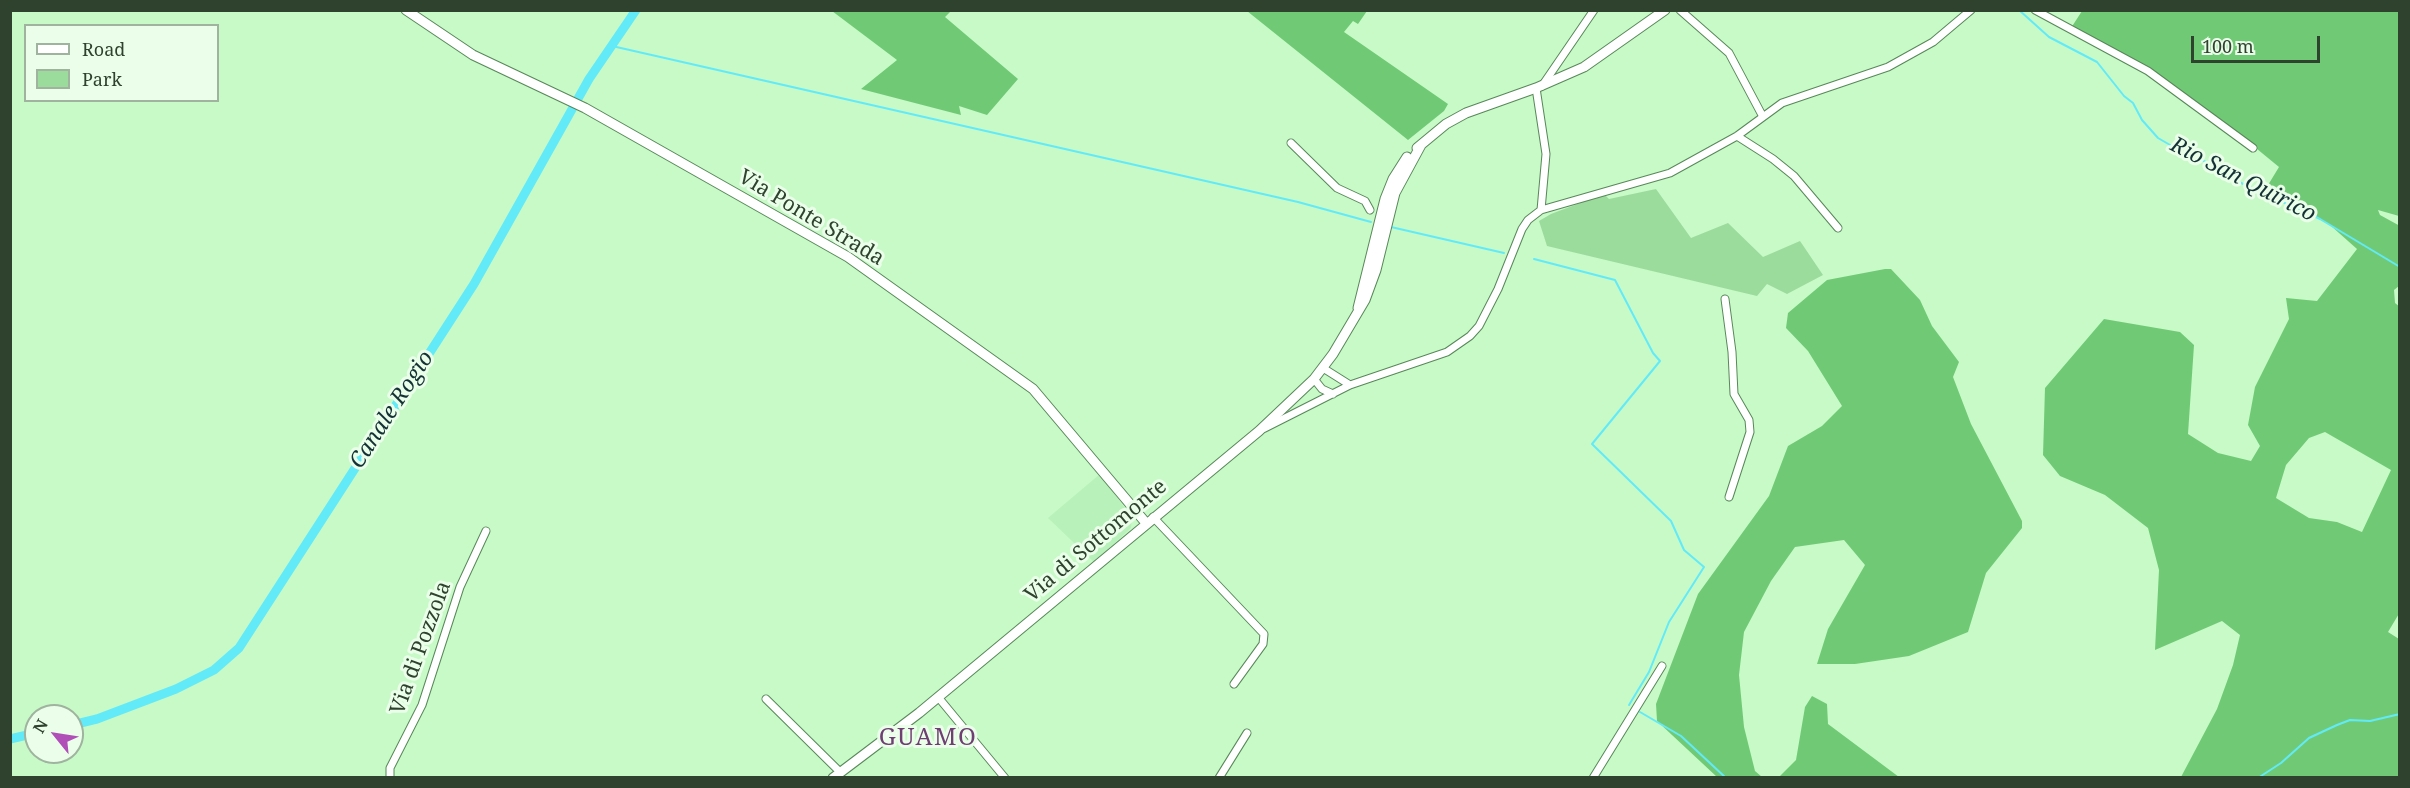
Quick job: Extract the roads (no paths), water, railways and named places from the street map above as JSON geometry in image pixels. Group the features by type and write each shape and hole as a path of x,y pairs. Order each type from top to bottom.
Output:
{"main road":[{"name":"Via Ponte Strada","path":"406,10 473,55 512,76 585,108 848,257 1011,371 1049,406 1150,520"},
{"name":"Via di Sottomonte","path":"1357,310 1379,223 1393,179 1407,157 1446,124 1466,113 1539,87 1584,67 1665,10"},
{"name":"Via di Sottomonte","path":"837,775 938,697 1260,430 1314,379 1341,341 1357,310 1365,300 1374,277 1395,193 1420,145"}],"street":[{"path":"1541,210 1546,154 1539,87 1594,10"},
{"path":"1680,10 1730,53 1762,115"},
{"path":"1260,430 1350,385 1447,352 1470,336 1479,326 1498,289 1522,229 1528,220 1541,210 1670,173 1737,136 1782,102 1888,67 1933,42 1971,10"},
{"path":"2035,10 2148,71 2253,148"},
{"path":"1737,136 1773,159 1794,176 1838,228"},
{"path":"1291,143 1337,189 1365,201 1379,223"},
{"path":"1725,299 1732,352 1734,394 1749,420 1750,432 1729,497"},
{"path":"1323,368 1350,385"},
{"path":"1314,379 1322,388 1333,394"},
{"path":"1150,520 1264,634 1263,644 1234,684"},
{"name":"Via di Pozzola","path":"390,777 390,768 422,705 460,587 486,531"},
{"path":"1593,777 1662,666"},
{"path":"938,697 1005,777"},
{"path":"766,699 837,775"},
{"path":"1219,777 1247,733"}],"waterway":[{"name":"Canale Rogio","path":"84,722 176,689 214,670 239,648 474,284 589,79 636,10"},
{"name":"Rio San Quirico","path":"2019,10 2049,37 2097,62 2124,96 2133,103 2142,120 2158,138 2217,167 2239,182 2320,219 2400,267"},
{"path":"612,46 1298,202 1371,222"},
{"path":"1391,227 1504,253"},
{"path":"1534,259 1615,280 1653,353 1660,361 1592,444 1671,521 1684,550 1704,567 1669,622 1649,672 1629,705"},
{"path":"1640,712 1681,736 1726,778"},
{"path":"2258,778 2281,763 2309,738 2337,725 2350,720 2370,721 2400,714"},
{"name":"Canale Rogio","path":"10,739 24,736"}],"district":[{"name":"GUAMO","path":"928,738"}]}
